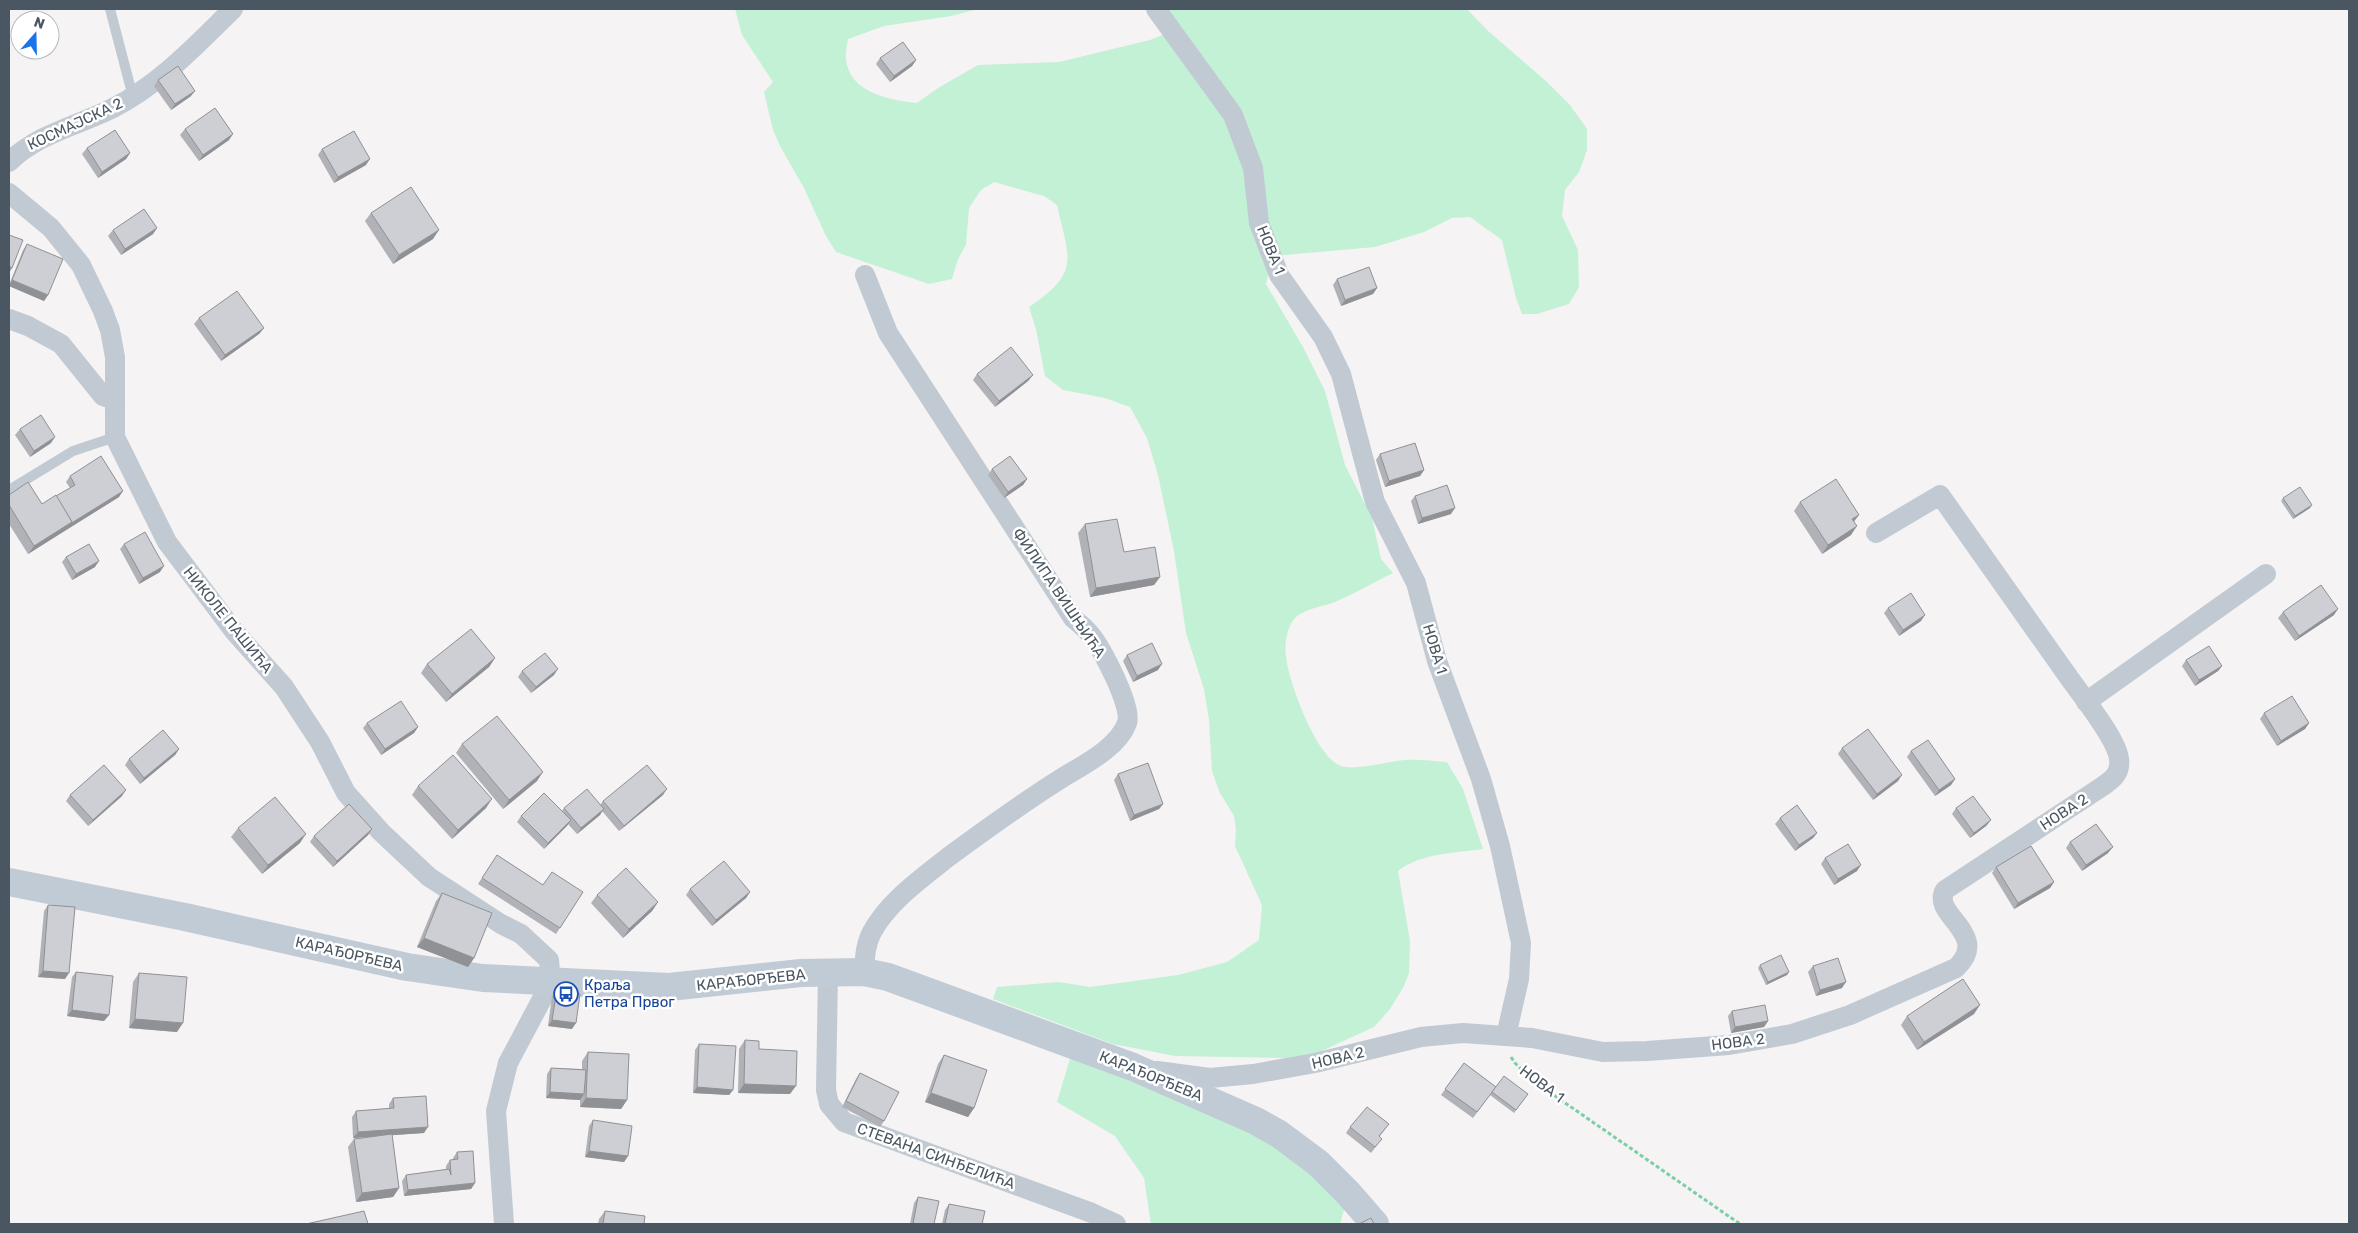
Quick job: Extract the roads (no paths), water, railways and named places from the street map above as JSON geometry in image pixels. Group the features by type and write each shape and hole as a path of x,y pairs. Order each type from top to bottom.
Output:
{"street":[{"name":"КОСМАЈСКА 2","path":"9,162 23,148 52,132 112,109 133,97 173,67 233,9"},
{"name":"НОВА 1","path":"1156,9 1233,115 1252,168 1259,222 1279,275 1322,337 1341,374 1375,502 1416,583 1438,661 1481,779 1500,846 1522,943 1519,978 1506,1036"},
{"name":"НИКОЛЕ ПАШИЋА","path":"9,193 51,228 81,265 110,330 115,357 115,437 167,542 234,631 284,687 320,742 346,793 380,832 429,877 501,924 520,934 542,952 549,960 551,982"},
{"name":"ФИЛИПА ВИШЊИЋА","path":"864,972 866,946 871,933 880,919 894,904 927,874 1007,813 1114,743 1127,723 1129,714 1112,674 1091,635 1073,618 888,333 865,275"},
{"path":"9,319 28,326 61,344 105,398 115,400"},
{"name":"НОВА 2","path":"1133,1067 1210,1078 1253,1074 1315,1063 1421,1037 1463,1033 1532,1038 1602,1052 1648,1051 1729,1045 1792,1034 1850,1015 1956,968 1964,960 1968,943 1962,930 1942,904 1942,895 1945,890 2114,777 2119,769 2116,746 1940,495 1876,533"},
{"path":"2086,702 2266,574"},
{"name":"КАРАЂОРЂЕВА","path":"9,882 194,919 407,967 483,978 669,987 801,973 864,972 916,986 1133,1067 1216,1102 1279,1134 1318,1163 1375,1224"},
{"name":"СТЕВАНА СИНЂЕЛИЋА","path":"828,973 826,1090 829,1104 844,1122 1092,1213 1116,1224"},
{"path":"504,1224 496,1111 508,1063 551,982"}],"lane":[{"path":"110,9 133,97"},
{"path":"9,490 73,452 115,437"}],"place":[{"name":"Краља Петра Првог","path":"566,994"}]}
